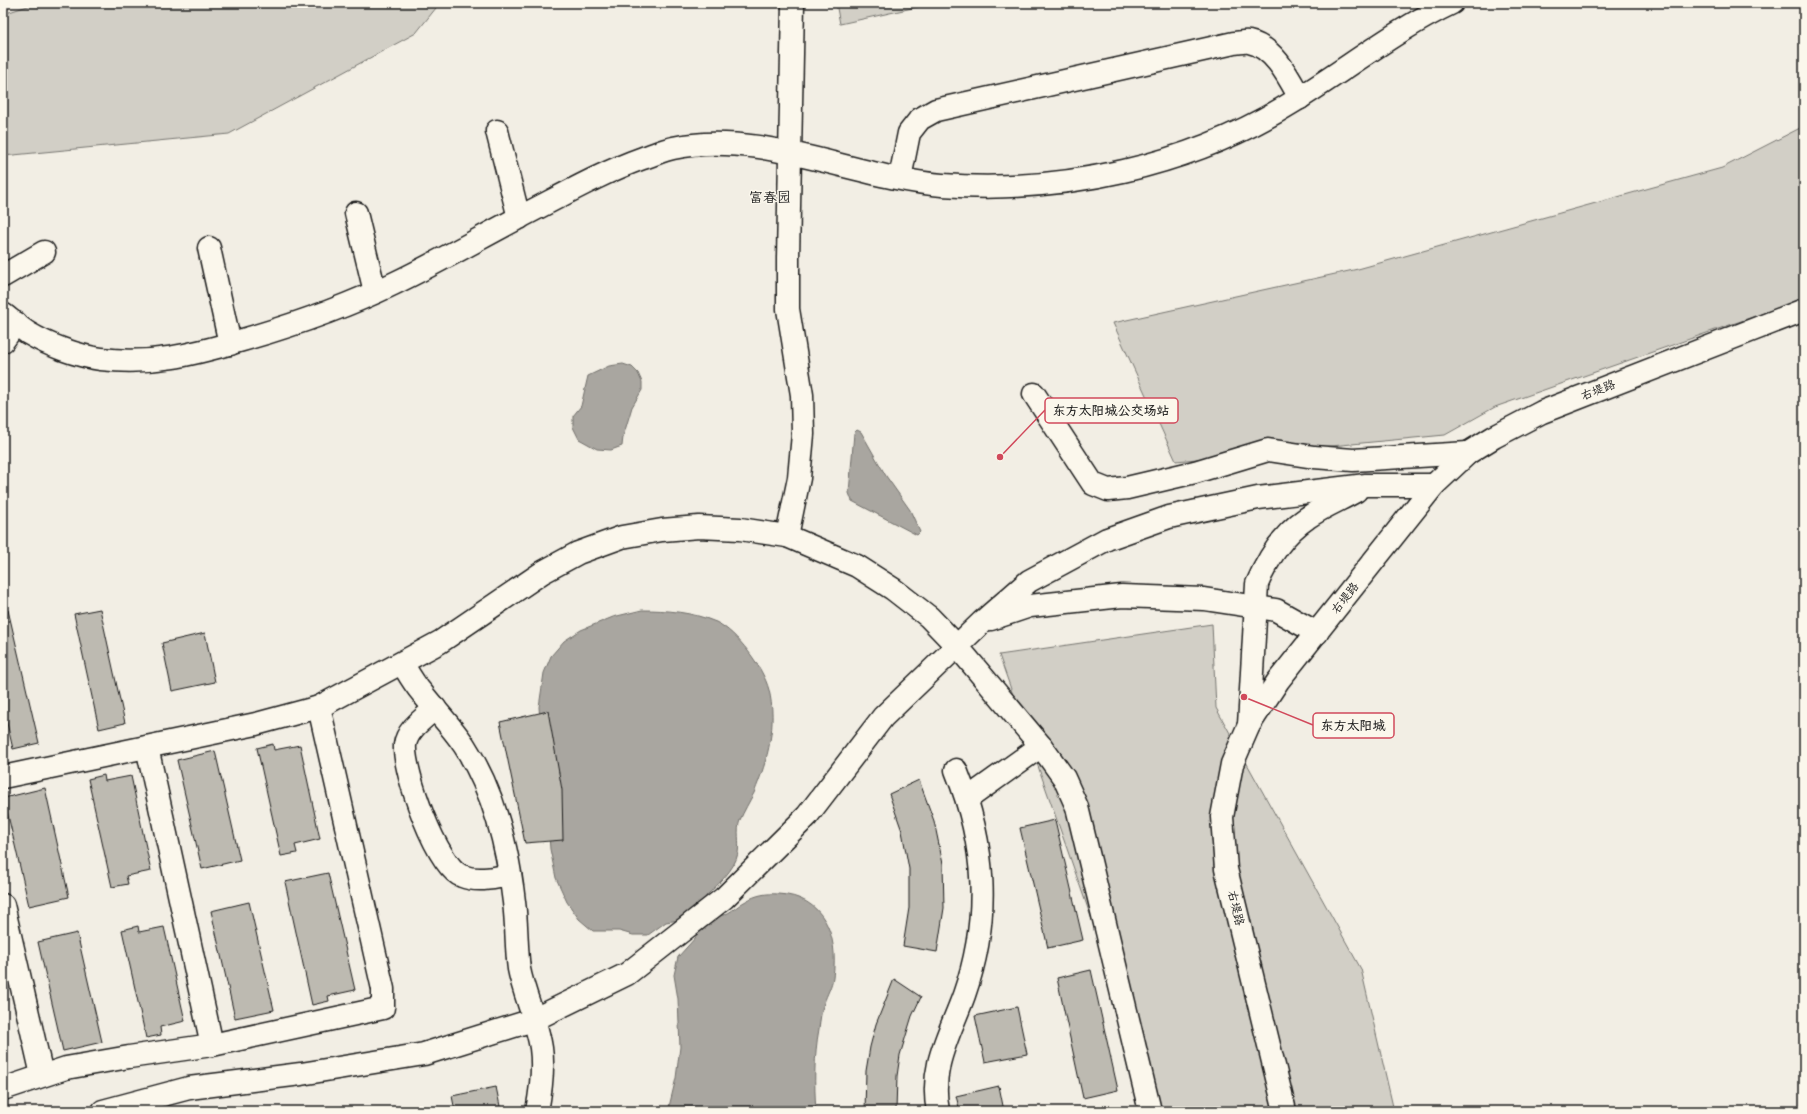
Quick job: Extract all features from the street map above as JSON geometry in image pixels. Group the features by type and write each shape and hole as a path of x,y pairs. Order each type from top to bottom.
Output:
{"street":[{"path":"787,536 799,478 803,434 802,395 788,309 793,3"},
{"path":"3,342 9,318 29,333 59,347 97,358 145,362 196,354 266,334 329,311 390,286 595,178 671,148 708,143 747,146 900,178 936,184 988,187 1041,184 1086,178 1145,165 1192,150 1245,129 1300,98 1375,47 1425,16 1452,3"},
{"path":"900,178 909,133 920,119 936,110 1234,43 1249,42 1264,49 1284,68 1300,98"},
{"path":"497,131 519,218"},
{"path":"356,212 375,292"},
{"path":"208,248 230,344"},
{"path":"3,276 44,252"},
{"name":"右堤路","path":"1285,1111 1226,869 1222,818 1232,764 1249,725 1278,681 1434,485 1468,453 1494,436 1542,412 1804,310"},
{"path":"1034,394 1093,484 1108,490 1127,488 1155,482 1268,450 1314,457 1353,460 1468,453"},
{"path":"1249,725 1257,584 1265,564 1282,540 1307,518 1366,485"},
{"path":"103,1111 189,1088 301,1074 424,1054 533,1020 627,974 724,898 807,816 883,716 982,622 1029,581 1107,539 1169,517 1258,498 1366,485 1434,485"},
{"path":"3,777 256,724 319,707 440,642 543,572 578,553 622,537 662,530 700,527 740,529 787,536 857,566 893,589 929,617 957,646 1041,746 1064,778 1077,807 1150,1111"},
{"path":"982,622 1030,606 1122,596 1204,599 1276,610 1317,633"},
{"path":"402,663 422,693 464,746 482,780 496,815 510,875 520,970 541,1047 542,1085 537,1111"},
{"path":"3,1089 66,1068 212,1045 383,1008 383,989 319,707"},
{"path":"435,708 410,732 405,745 408,771 422,816 445,861 460,876 478,880 510,875"},
{"path":"967,799 1041,746"},
{"path":"147,747 212,1045"},
{"path":"938,1111 937,1069 947,1035 964,995 978,946 982,915 982,876 978,841 967,799 956,770"},
{"path":"3,904 6,933 42,1075"}],"shaded area":[{"path":"37,3 440,3 416,33 229,134 3,156 3,14"},
{"path":"836,3 935,3 840,24"},
{"path":"1804,126 1804,299 1495,407 1445,435 1176,461 1113,323 1358,269 1722,168"},
{"path":"623,364 632,367 638,373 642,382 642,390 632,407 623,437 622,446 611,450 597,449 579,439 573,427 573,416 581,406 588,376 609,366"},
{"path":"857,430 861,432 886,476 910,510 920,532 917,535 852,501 849,493 854,433"},
{"path":"642,610 679,612 716,622 732,634 748,651 766,681 769,690 772,716 771,735 767,754 754,793 740,820 738,828 738,853 736,859 725,877 706,896 707,906 717,916 721,916 729,913 742,903 757,896 765,894 778,894 794,896 807,902 817,910 825,921 830,933 834,962 831,987 822,1009 817,1039 815,1070 816,1111 668,1111 676,1078 680,1047 678,999 674,975 678,957 696,937 696,930 679,920 666,922 648,935 633,935 619,931 593,931 579,919 567,902 556,878 550,849 539,707 544,673 551,656 564,641 581,630 613,617"},
{"path":"1212,624 1216,708 1361,969 1394,1111 1159,1111 999,655"}],"building":[{"path":"100,609 125,723 99,729 74,614"},
{"path":"8,610 39,743 13,749 3,706 3,611"},
{"path":"205,633 215,682 172,691 162,643"},
{"path":"548,711 562,790 563,840 525,843 500,722"},
{"path":"273,744 274,750 300,745 320,839 295,845 297,853 281,856 257,748"},
{"path":"215,751 240,860 202,869 177,760"},
{"path":"104,775 105,781 131,776 151,871 126,876 128,884 112,887 88,779"},
{"path":"919,780 934,821 943,864 944,908 937,952 903,946 909,908 909,869 902,831 889,794"},
{"path":"45,788 69,897 29,906 4,798"},
{"path":"1055,820 1083,940 1048,948 1020,828"},
{"path":"328,873 355,990 328,996 329,1001 312,1005 285,882"},
{"path":"249,902 274,1010 235,1018 211,911"},
{"path":"138,926 139,932 164,927 185,1021 160,1027 161,1035 146,1038 122,930"},
{"path":"77,933 102,1042 63,1051 38,942"},
{"path":"1091,970 1118,1090 1083,1098 1057,978"},
{"path":"894,979 921,997 912,1016 900,1055 897,1076 896,1111 865,1111 866,1071 870,1047 876,1024"},
{"path":"1017,1007 1027,1054 985,1062 975,1016"},
{"path":"999,1086 1004,1111 960,1111 956,1096"},
{"path":"496,1087 501,1111 455,1111 452,1096"}],"place":[{"name":"东方太阳城公交场站","path":"1000,457"},
{"name":"东方太阳城","path":"1244,697"}],"district":[{"name":"富春园","path":"770,197"}]}
